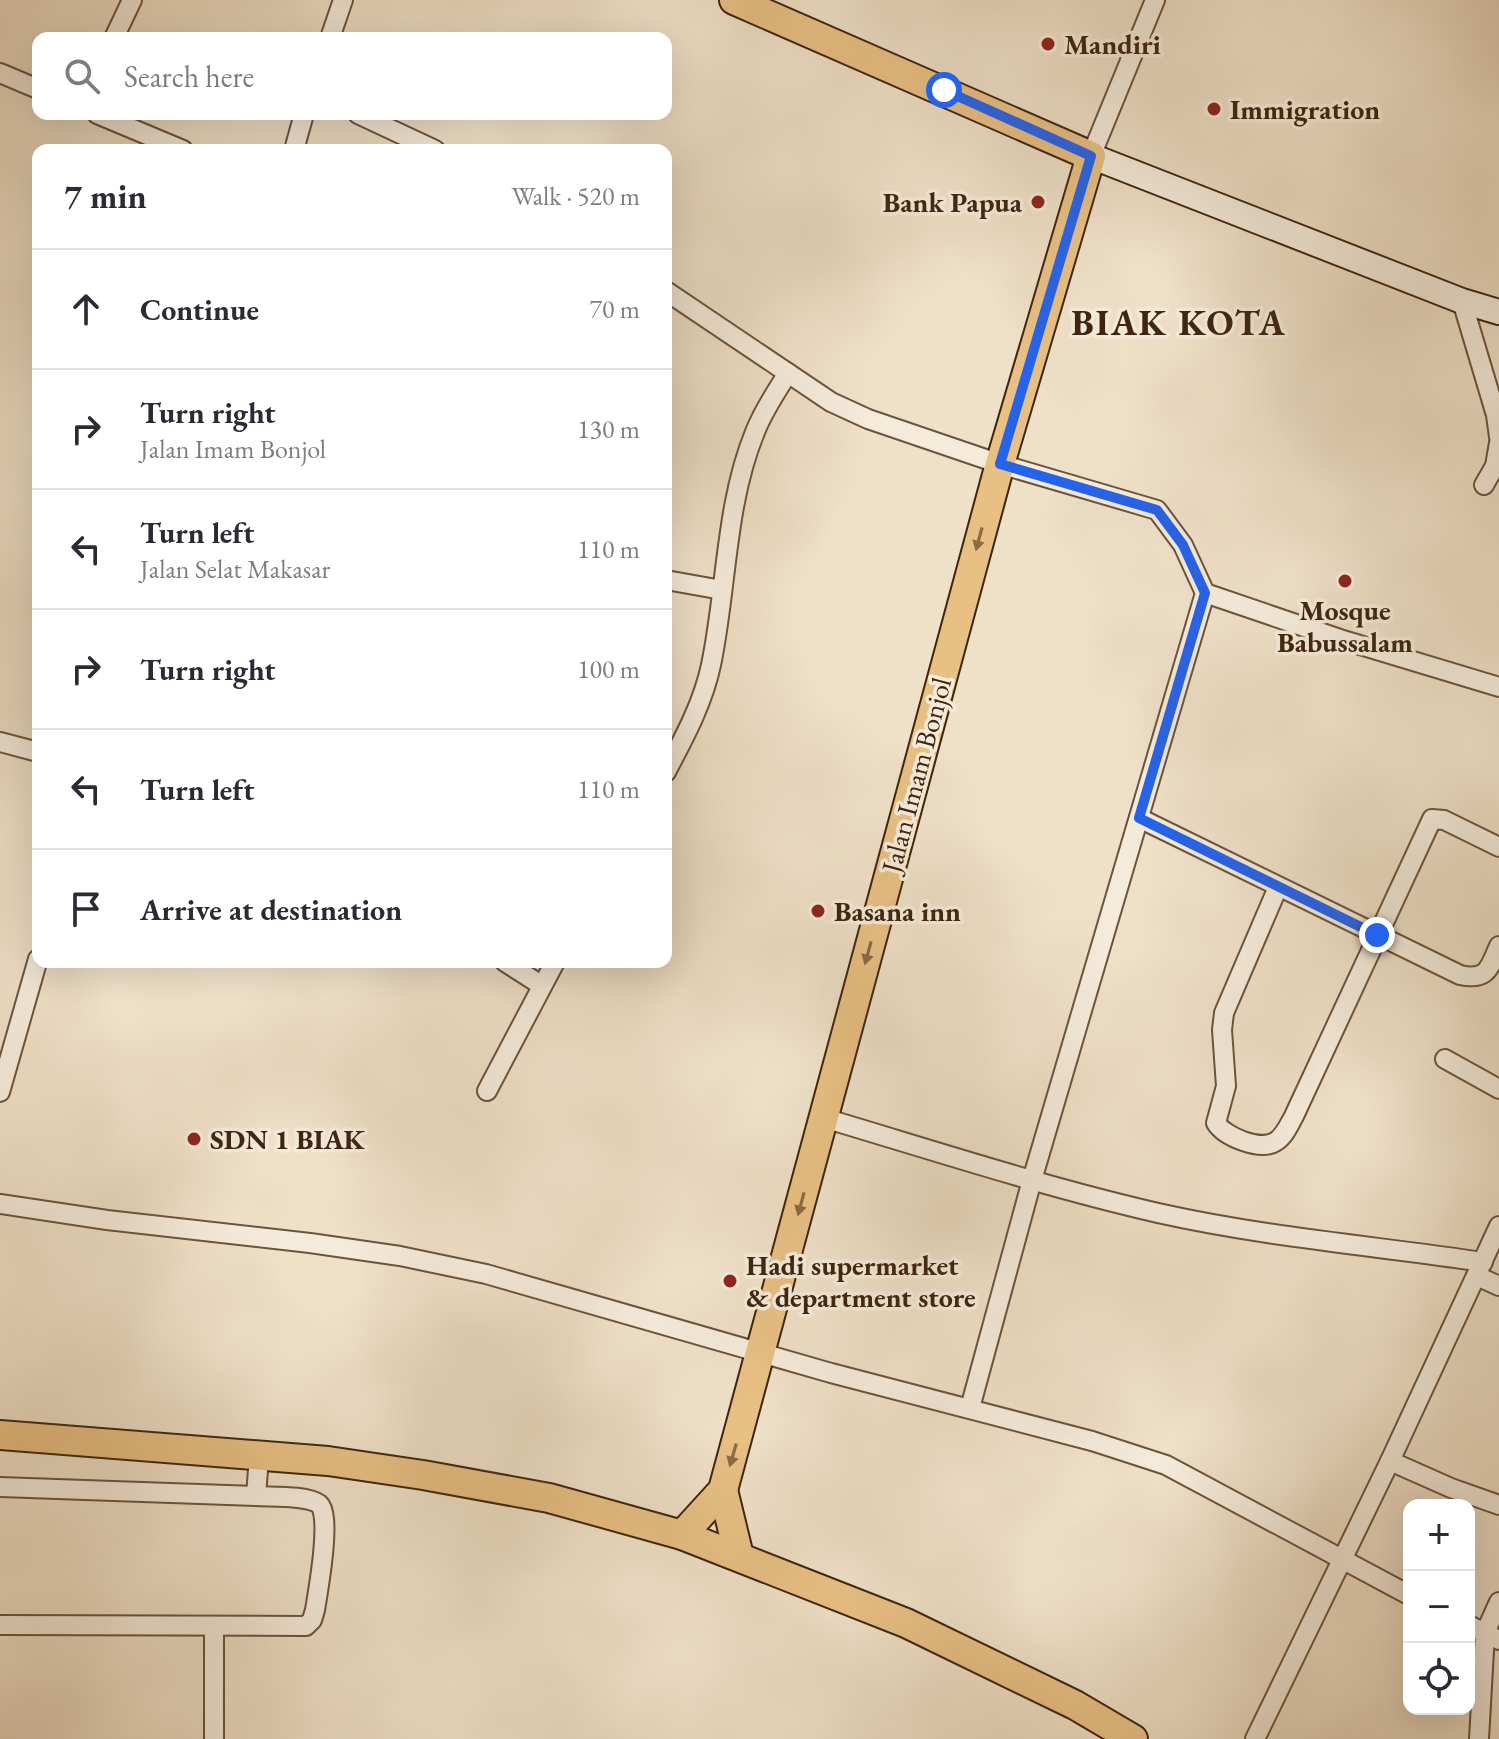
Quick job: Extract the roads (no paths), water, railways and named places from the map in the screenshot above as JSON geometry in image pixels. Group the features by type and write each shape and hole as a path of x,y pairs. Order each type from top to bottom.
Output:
{"main road":[{"path":"734,0 1091,156 1462,301 1499,312"},
{"name":"Jalan Imam Bonjol","path":"723,1490 1000,464 1091,156"},
{"path":"0,1435 328,1461 549,1498 682,1535 919,1629 1075,1705 1133,1739"},
{"path":"682,1535 723,1490"},
{"path":"723,1490 739,1556"}],"street":[{"path":"117,32 132,0"},
{"path":"332,32 343,0"},
{"path":"1091,156 1155,0"},
{"path":"0,73 32,86"},
{"path":"111,120 169,144"},
{"path":"296,144 302,120"},
{"path":"371,120 422,144"},
{"path":"672,295 831,402 868,419 1000,464 1157,510 1183,545 1205,593 1032,1180 970,1408"},
{"path":"1462,301 1496,415 1499,440 1495,466 1484,485"},
{"path":"672,760 699,707 707,680 746,457 755,431 788,373"},
{"path":"672,581 722,590"},
{"path":"1205,593 1340,639 1499,687"},
{"path":"0,742 32,750"},
{"path":"1139,818 1460,975 1474,978 1487,971 1499,946"},
{"path":"1278,887 1224,1013 1222,1030 1226,1086 1216,1123 1235,1137 1260,1145 1270,1145 1280,1140 1294,1116 1432,819 1444,820 1499,847"},
{"path":"2,1080 35,968"},
{"path":"514,968 541,985"},
{"path":"487,1091 551,968"},
{"path":"1445,1059 1499,1089"},
{"path":"824,1118 1032,1180 1158,1213 1480,1269 1499,1286"},
{"path":"0,1204 400,1256 486,1274 831,1373 1106,1444 1166,1465 1403,1592"},
{"path":"1255,1739 1390,1461 1499,1226"},
{"path":"256,1496 259,1456"},
{"path":"1390,1461 1499,1505"},
{"path":"0,1487 308,1499 317,1503 325,1516 315,1610 306,1626 0,1625"},
{"path":"1479,1739 1484,1633 1499,1602"},
{"path":"214,1626 214,1739"}],"place":[{"name":"Mandiri","path":"1048,44"},
{"name":"Immigration","path":"1214,109"},
{"name":"Bank Papua","path":"1038,202"},
{"name":"Mosque Babussalam","path":"1345,581"},
{"name":"Basana inn","path":"818,911"},
{"name":"SDN 1 BIAK","path":"194,1139"},
{"name":"Hadi supermarket & department store","path":"730,1281"}],"district":[{"name":"BIAK KOTA","path":"1179,322"}]}
